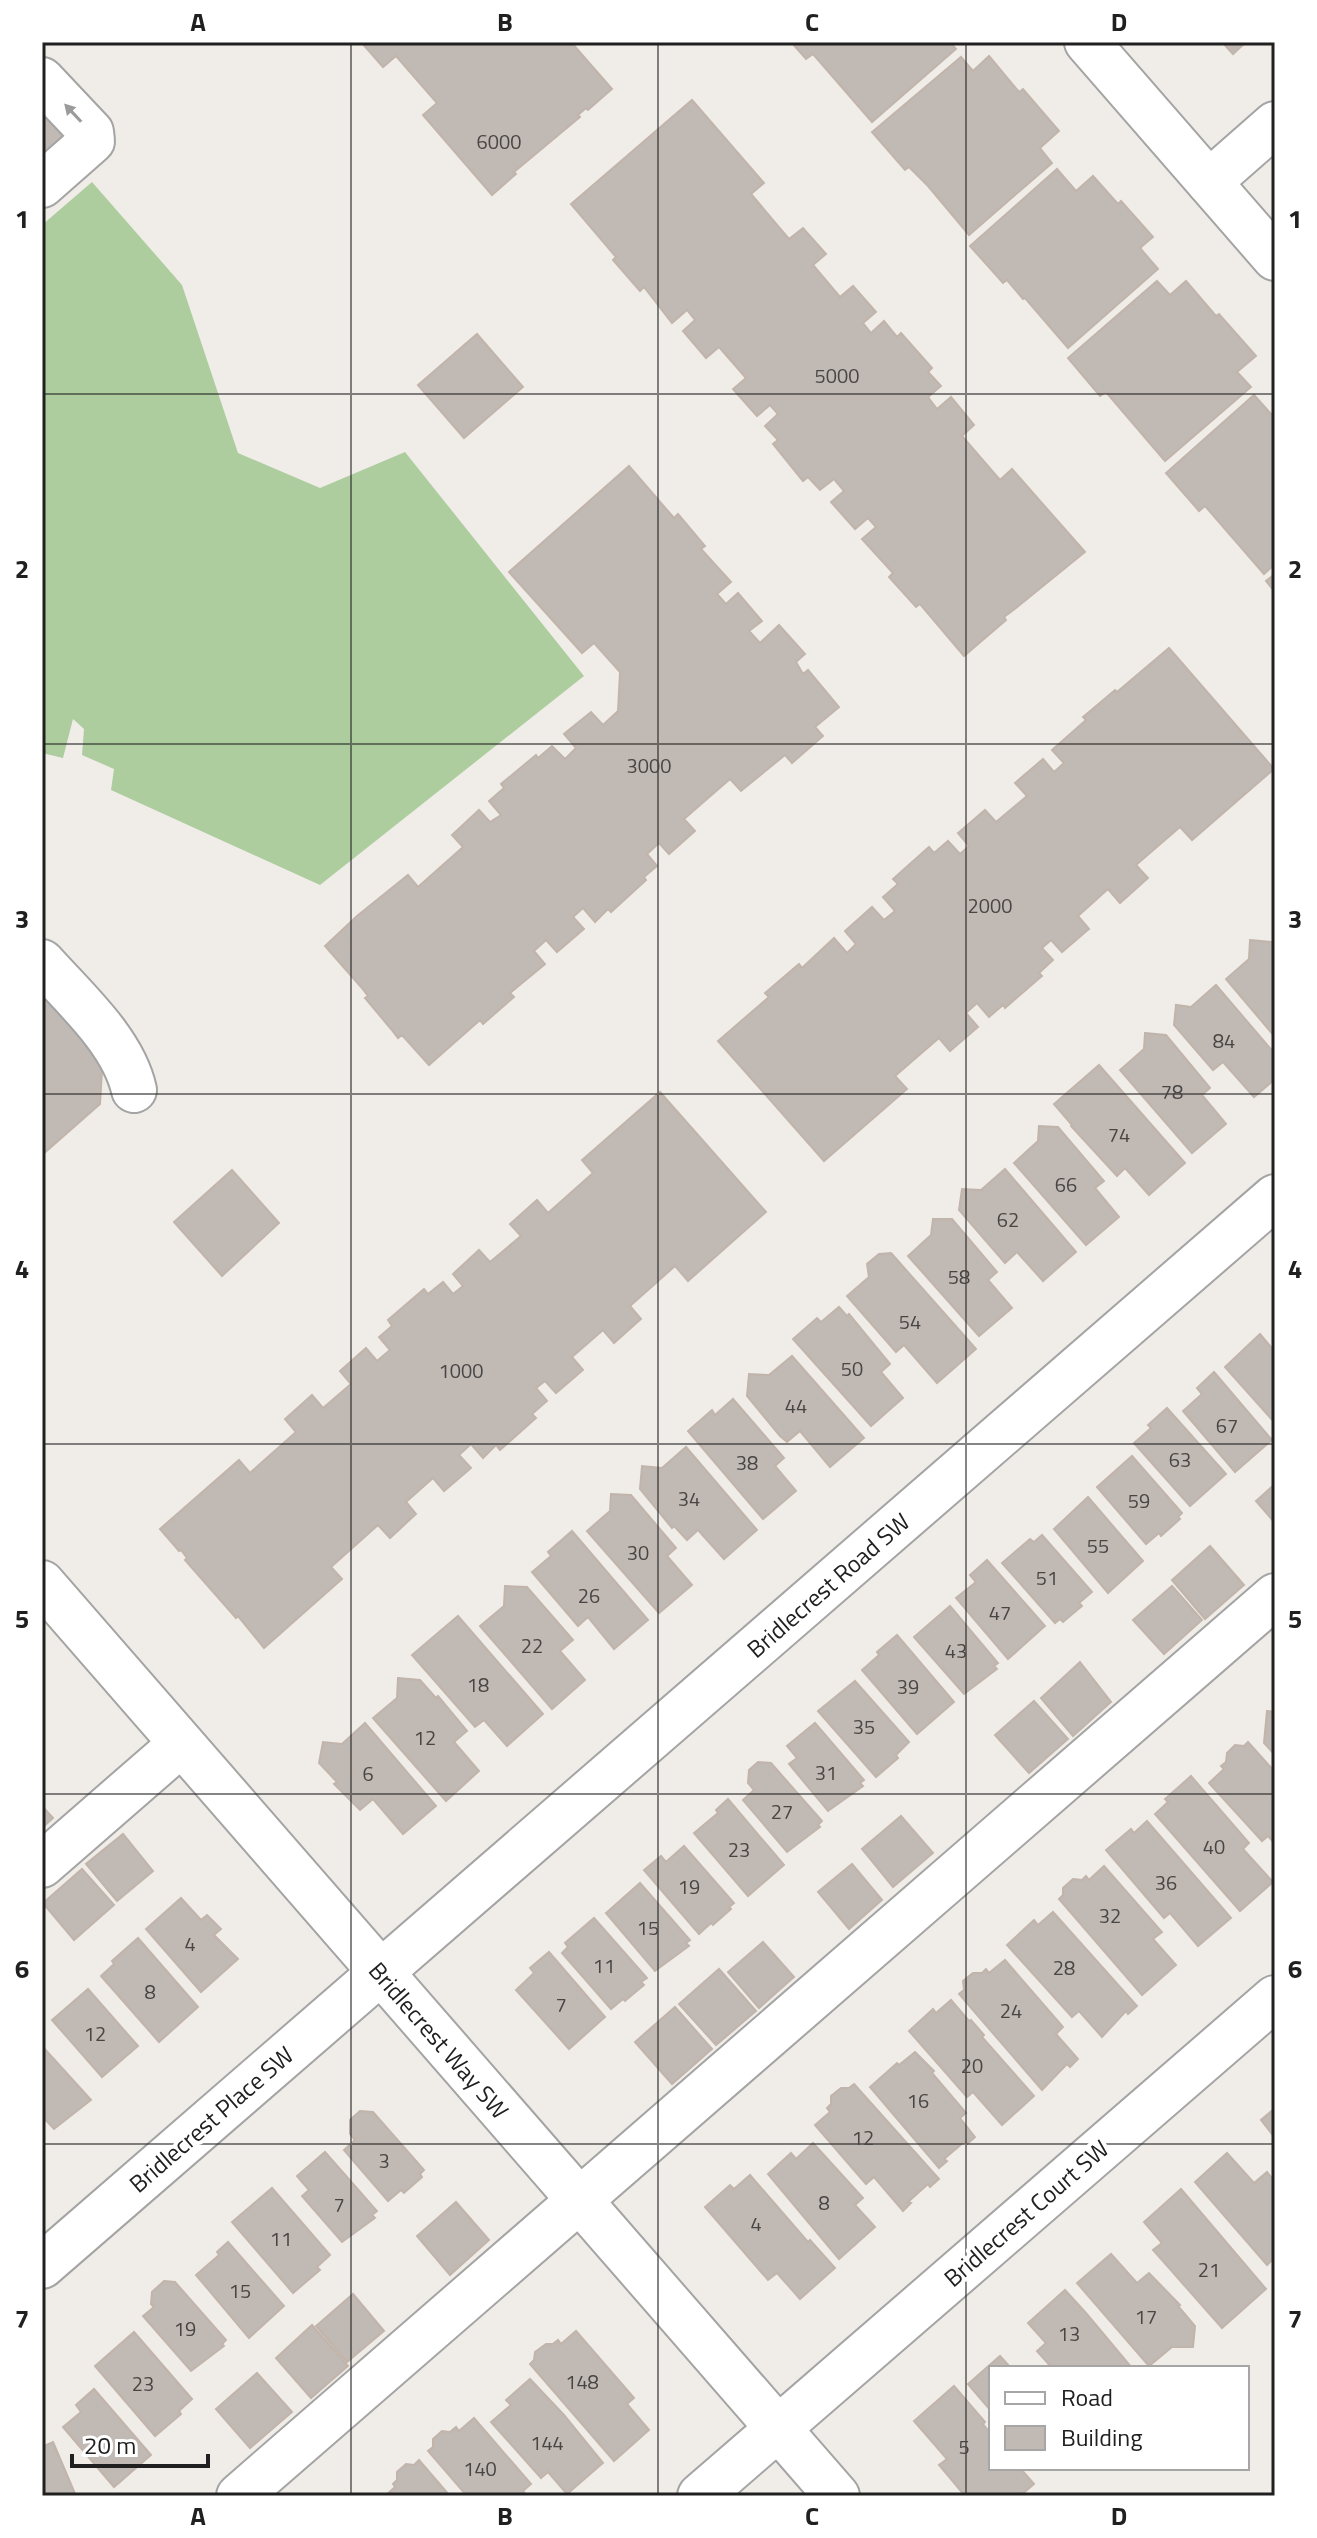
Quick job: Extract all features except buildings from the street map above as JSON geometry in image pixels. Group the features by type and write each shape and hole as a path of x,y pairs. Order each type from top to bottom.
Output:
{"street":[{"path":"1087,42 1275,258"},
{"path":"42,80 91,132 92,141 42,185"},
{"path":"1209,182 1275,124"},
{"path":"42,962 118,1050 130,1072 134,1090"},
{"name":"Bridlecrest Road SW","path":"380,1972 1275,1197"},
{"name":"Bridlecrest Way SW","path":"42,1583 837,2496"},
{"path":"239,2496 1275,1596"},
{"path":"42,1865 181,1744"},
{"name":"Bridlecrest Place SW","path":"42,2266 380,1972"},
{"name":"Bridlecrest Court SW","path":"700,2496 1275,1998"}],"green space":[{"path":"92,182 182,285 238,453 320,488 405,452 584,676 320,885 111,790 114,769 82,755 84,729 73,719 63,758 42,753 42,225"}]}
